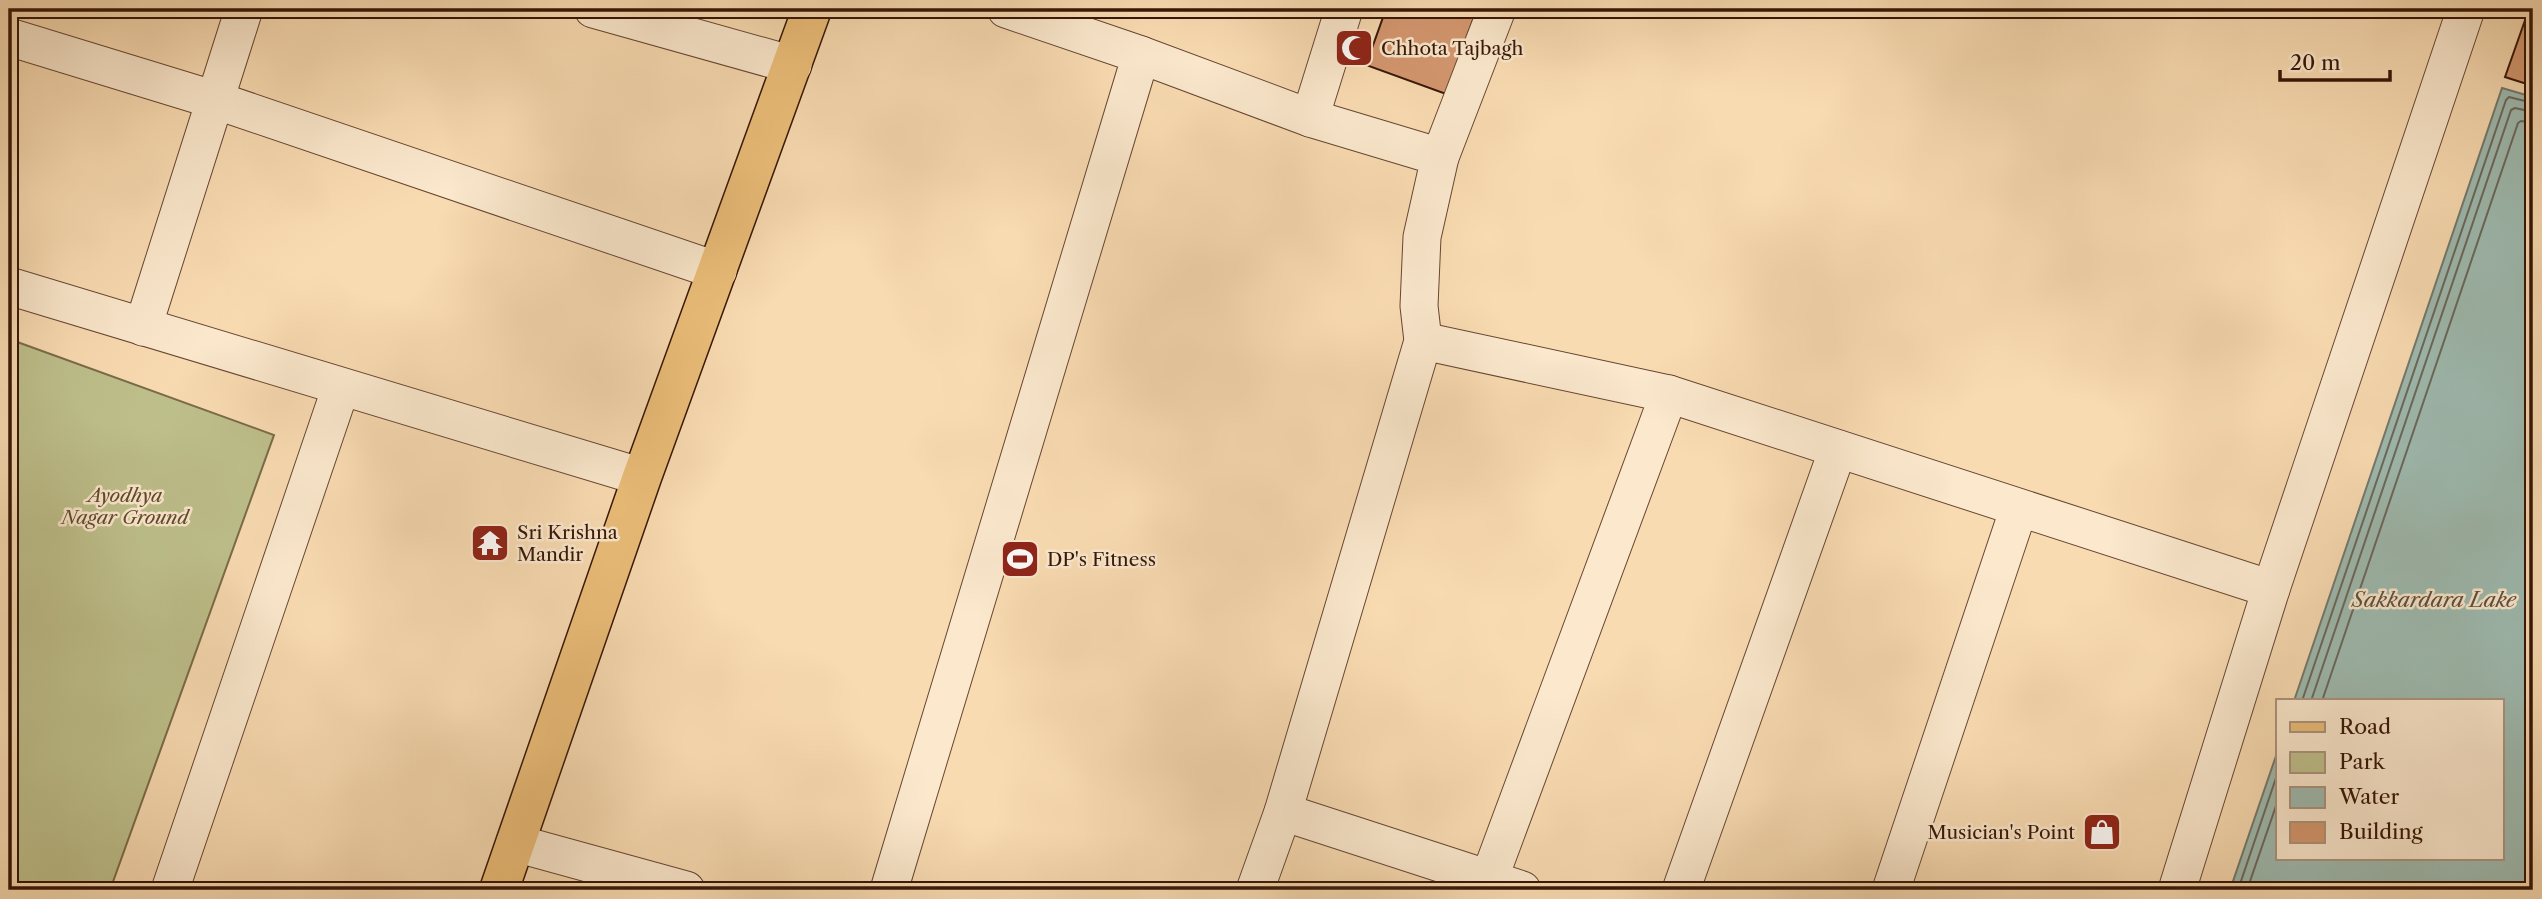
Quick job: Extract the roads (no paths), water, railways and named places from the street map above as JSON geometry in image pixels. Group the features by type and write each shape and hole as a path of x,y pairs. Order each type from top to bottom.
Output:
{"main road":[{"path":"499,890 642,477 811,9"}],"street":[{"path":"143,327 244,9"},
{"path":"593,9 793,65"},
{"path":"1006,9 1141,55 1310,118 1440,157"},
{"path":"1310,118 1344,9"},
{"path":"1255,890 1283,812 1423,341 1419,306 1422,237 1440,157 1497,9"},
{"path":"2177,890 2270,589 2466,9"},
{"path":"9,37 215,100 718,271"},
{"path":"889,890 1141,55"},
{"path":"9,286 642,477"},
{"path":"1423,341 1669,394 2270,589"},
{"path":"170,890 341,387"},
{"path":"1283,812 1506,885 1669,394"},
{"path":"1681,890 1838,449"},
{"path":"1891,890 2019,508"},
{"path":"516,843 686,890"}],"water":[{"name":"Sakkardara Lake","path":"2502,88 2533,97 2533,890 2230,890 2276,756 2276,860 2504,860 2504,699 2295,699"}],"place":[{"name":"Chhota Tajbagh","path":"1354,48"},
{"name":"Sri Krishna Mandir","path":"490,543"},
{"name":"DP's Fitness","path":"1020,559"},
{"name":"Musician's Point","path":"2102,832"}],"park label":[{"name":"Ayodhya Nagar Ground","path":"125,506"}]}
